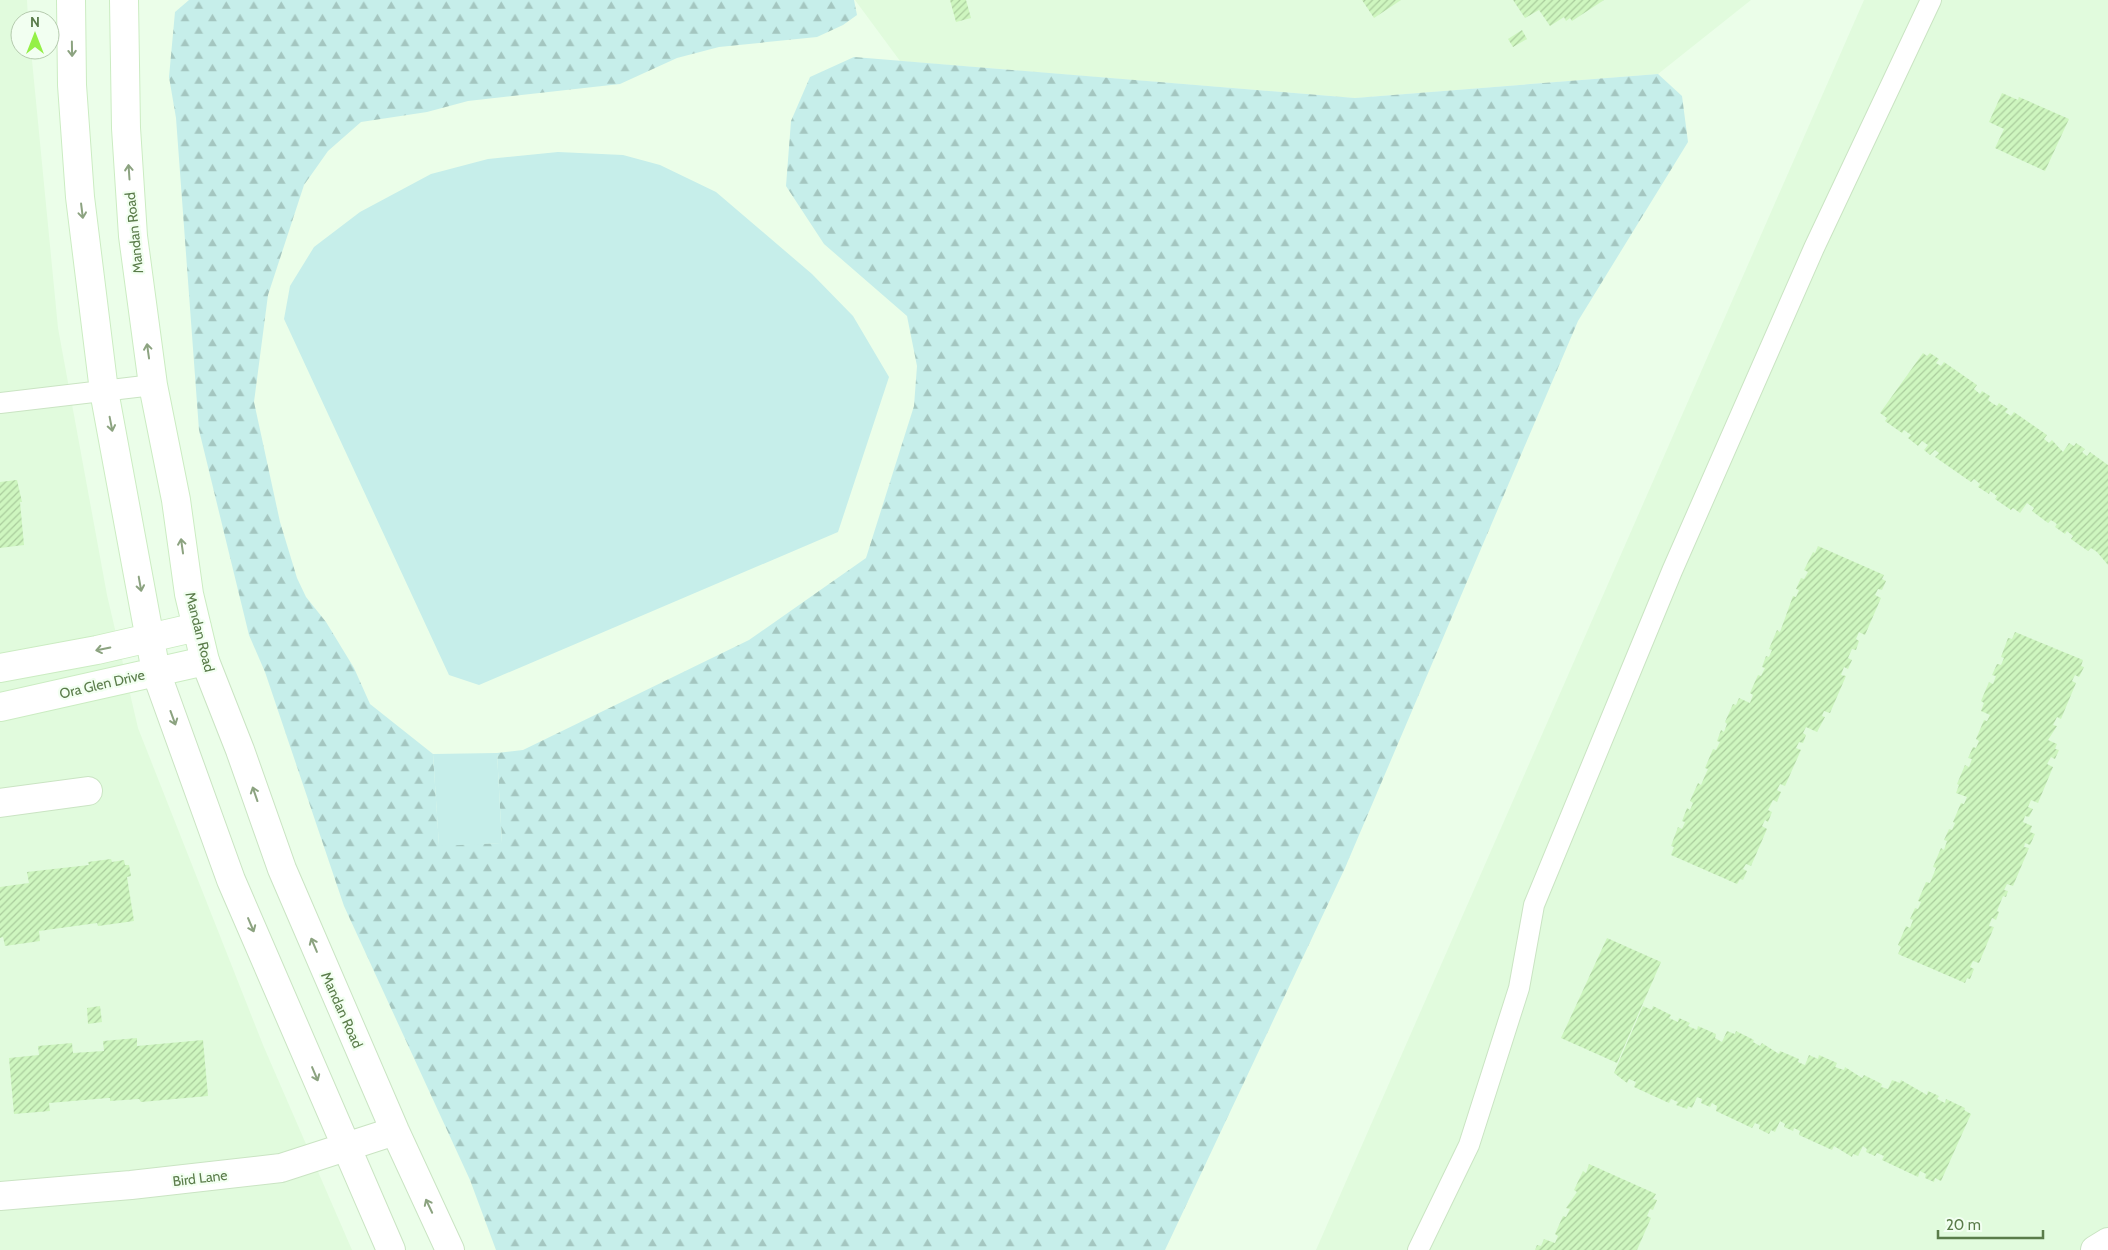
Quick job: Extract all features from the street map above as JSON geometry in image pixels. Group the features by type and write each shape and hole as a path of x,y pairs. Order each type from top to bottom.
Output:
{"street":[{"path":"71,0 72,85 80,197 104,391 156,672 231,880 391,1250"},
{"name":"Mandan Road","path":"124,0 126,128 133,236 153,385 204,661 240,750 282,869 394,1131 450,1250"},
{"path":"0,668 197,627"},
{"name":"Ora Glen Drive","path":"0,707 204,661"},
{"path":"0,803 88,792"},
{"name":"Bird Lane","path":"0,1196 131,1185 281,1168 394,1131"},
{"path":"2095,1250 2108,1242"}],"lane":[{"path":"1418,1250 1468,1145 1519,988 1534,905 1676,562 1814,248 1931,0"},
{"path":"0,403 153,385"}],"shaded area":[{"path":"0,0 27,0 28,10 10,10 10,60 32,60 58,328 107,595 138,728 263,1045 352,1250 0,1250"},
{"path":"855,0 1751,0 1658,74 1355,98 900,61"},
{"path":"1864,0 2108,0 2108,1250 1316,1250"}],"green space":[{"path":"189,0 854,0 857,15 843,25 817,37 719,47 677,58 620,84 468,101 427,112 361,122 328,151 304,185 268,295 254,402 280,522 297,578 306,597 326,622 354,668 370,704 433,754 439,845 502,843 497,753 523,750 749,640 866,558 914,406 917,366 907,316 824,244 786,186 791,121 810,77 854,57 1355,98 1658,74 1682,96 1688,142 1578,321 1345,868 1165,1250 496,1250 470,1180 344,906 265,672 249,635 199,430 176,118 169,77 175,12"},
{"path":"558,152 623,155 660,165 716,192 812,274 853,316 889,377 838,532 479,685 449,675 284,319 290,286 314,247 360,212 431,174 488,159"},
{"path":"497,753 502,843 439,846 433,754"}],"building":[{"path":"950,0 966,0 971,18 956,22"},
{"path":"1362,0 1401,0 1374,18"},
{"path":"1513,0 1604,0 1572,21 1570,18 1566,21 1564,17 1550,26 1539,10 1525,18"},
{"path":"1522,30 1527,39 1513,47 1508,39"},
{"path":"2002,93 2018,100 2019,97 2069,119 2045,171 1995,148 2004,129 1989,122"},
{"path":"1923,353 1927,356 1930,353 1939,359 1936,363 1941,366 1944,362 1977,385 1974,389 1980,394 1982,391 1990,396 1988,400 1992,403 1997,406 1999,403 2008,409 2005,412 2011,416 2014,412 2047,435 2044,439 2049,443 2052,440 2063,452 2069,443 2074,446 2076,443 2085,449 2082,452 2087,456 2090,452 2108,465 2108,565 2097,552 2091,548 2088,551 2071,539 2073,536 2067,531 2065,534 2055,527 2057,524 2051,520 2048,523 2032,511 2034,508 2027,503 2020,513 2013,508 2011,510 1995,499 1997,496 1990,491 1989,494 1978,487 1980,484 1974,479 1971,482 1935,457 1939,453 1935,450 1930,455 1924,450 1928,445 1922,441 1918,446 1908,438 1911,435 1904,430 1902,433 1885,421 1887,418 1880,413"},
{"path":"17,480 22,502 20,502 24,545 0,548 0,482"},
{"path":"1818,546 1884,575 1882,579 1886,581 1882,590 1878,589 1875,595 1881,598 1865,635 1859,632 1856,639 1859,641 1856,650 1852,649 1848,658 1852,660 1848,669 1844,667 1841,675 1846,676 1830,713 1824,711 1822,716 1825,717 1817,732 1806,727 1803,733 1806,735 1803,743 1799,742 1796,748 1801,750 1785,786 1780,784 1777,790 1781,792 1777,802 1773,800 1768,810 1772,812 1768,822 1765,820 1762,826 1767,829 1751,866 1746,864 1743,869 1747,871 1743,880 1740,879 1737,884 1671,855 1674,847 1671,846 1678,827 1682,829 1685,822 1682,821 1687,808 1690,810 1693,803 1690,801 1698,783 1701,785 1708,769 1705,768 1713,749 1716,750 1720,742 1717,741 1721,730 1724,732 1727,724 1725,722 1733,704 1736,705 1739,698 1750,703 1753,695 1750,693 1758,675 1761,676 1765,668 1762,667 1766,656 1769,657 1772,650 1769,649 1777,630 1780,632 1793,596 1796,597 1799,590 1796,589 1801,578 1804,579 1808,572 1804,570"},
{"path":"2015,632 2083,660 2081,666 2084,667 2079,677 2075,675 2072,681 2076,683 2061,719 2057,717 2053,725 2057,726 2048,740 2057,744 2055,749 2059,750 2055,759 2051,757 2047,764 2053,767 2038,803 2031,800 2028,807 2033,809 2029,817 2025,816 2023,822 2032,826 2030,832 2035,834 2030,845 2025,843 2024,847 2029,848 2013,886 2007,884 2004,890 2008,891 2006,897 2003,896 1997,911 1999,912 1996,920 1992,918 1989,926 1994,927 1979,963 1973,961 1970,967 1974,969 1970,979 1967,978 1965,983 1898,954 1901,947 1898,945 1906,926 1910,928 1913,920 1910,919 1915,908 1918,909 1921,902 1918,901 1926,882 1930,883 1936,868 1933,867 1941,848 1944,850 1947,841 1944,840 1949,829 1952,830 1955,823 1953,822 1961,803 1964,804 1967,797 1956,793 1959,785 1957,784 1965,765 1969,767 1972,759 1968,758 1973,747 1976,748 1979,741 1976,739 1984,720 1987,721 1990,715 1981,711 1984,703 1981,701 1989,682 1993,684 1996,676 1992,675 1997,664 2001,665 2004,658 2001,657 2008,638 2012,639"},
{"path":"111,859 112,862 124,860 125,865 129,865 131,876 127,877 134,921 98,926 97,923 39,931 40,941 5,946 3,937 0,938 0,887 29,883 27,872 89,865 88,862"},
{"path":"1607,938 1661,962 1617,1063 1561,1038"},
{"path":"100,1006 102,1022 88,1024 87,1008"},
{"path":"1643,1006 1652,1010 1653,1006 1671,1015 1669,1018 1678,1022 1679,1018 1690,1023 1688,1026 1697,1030 1698,1026 1716,1034 1715,1038 1722,1042 1727,1031 1735,1034 1736,1031 1754,1040 1753,1042 1760,1046 1762,1043 1779,1054 1780,1051 1799,1059 1798,1062 1805,1065 1809,1055 1818,1059 1819,1055 1837,1063 1835,1067 1844,1070 1845,1067 1862,1078 1864,1075 1882,1084 1881,1087 1888,1089 1892,1080 1900,1083 1901,1080 1927,1095 1928,1091 1939,1096 1937,1099 1945,1103 1946,1099 1965,1108 1964,1110 1971,1114 1941,1181 1935,1178 1934,1182 1925,1178 1926,1174 1920,1171 1918,1177 1882,1160 1884,1156 1877,1153 1875,1156 1866,1152 1867,1149 1863,1146 1858,1156 1853,1154 1852,1157 1834,1146 1832,1150 1799,1135 1800,1131 1794,1128 1793,1131 1784,1127 1785,1124 1780,1121 1775,1132 1771,1130 1769,1134 1759,1129 1760,1125 1755,1123 1752,1128 1716,1111 1717,1106 1712,1103 1710,1107 1701,1103 1702,1099 1697,1097 1692,1108 1688,1106 1687,1109 1676,1105 1678,1102 1671,1099 1669,1103 1634,1087 1636,1082 1629,1079 1627,1083 1614,1073"},
{"path":"137,1038 137,1046 203,1040 208,1096 141,1102 139,1099 110,1101 110,1098 108,1098 49,1103 50,1111 14,1114 9,1058 39,1055 38,1046 72,1043 73,1053 104,1051 103,1041"},
{"path":"1589,1164 1656,1194 1653,1199 1657,1200 1653,1210 1650,1209 1647,1216 1651,1218 1637,1250 1535,1250 1537,1245 1541,1246 1544,1239 1555,1243 1558,1236 1555,1234 1563,1216 1566,1217 1570,1209 1566,1208 1577,1192 1574,1190 1583,1171 1586,1173"}]}
